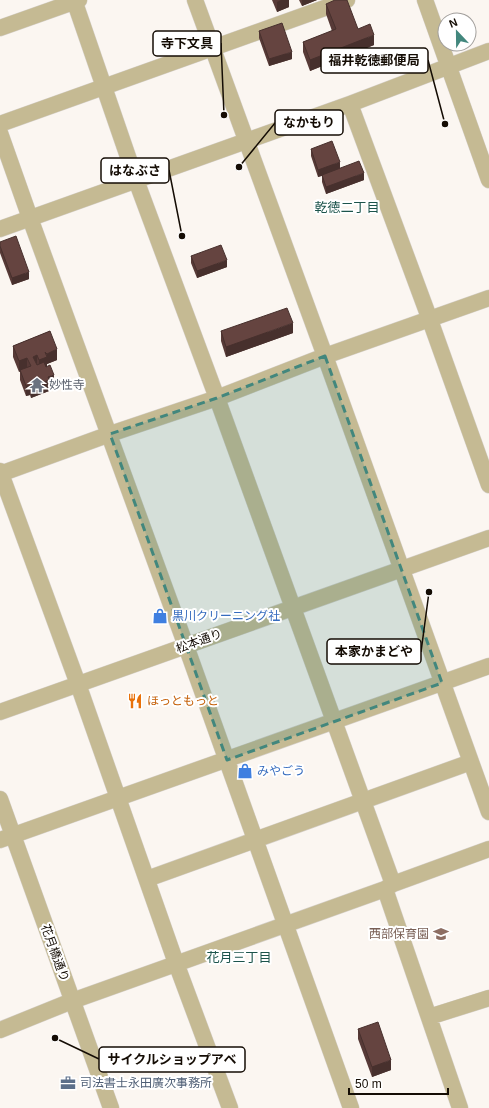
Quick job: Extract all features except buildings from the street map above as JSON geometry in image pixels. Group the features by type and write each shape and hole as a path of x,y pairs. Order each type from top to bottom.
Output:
{"street":[{"path":"0,28 76,0 136,180 294,608 363,801 428,1017 458,1108"},
{"path":"195,0 489,812"},
{"path":"0,124 347,0"},
{"path":"425,0 489,180"},
{"path":"0,229 350,104 489,51"},
{"path":"350,104 489,485"},
{"path":"0,133 110,434 351,1108"},
{"path":"230,1108 176,963 78,684 0,473 217,398 325,356 489,298"},
{"name":"松本通り","path":"0,712 489,538"},
{"path":"7,838 489,666"},
{"path":"147,879 471,762"},
{"name":"花月橋通り","path":"0,799 7,838 72,1001 111,1108"},
{"path":"0,1030 72,1001 389,887 489,849"},
{"path":"428,1017 489,998"}],"highlighted area":[{"path":"325,356 442,683 227,760 110,434 217,398"}],"place":[{"name":"寺下文具","path":"224,115"},
{"name":"福井乾徳郵便局","path":"445,124"},
{"name":"なかもり","path":"239,167"},
{"name":"はなぶさ","path":"182,236"},
{"name":"妙性寺","path":"37,385"},
{"name":"本家かまどや","path":"429,592"},
{"name":"黒川クリーニング社","path":"160,616"},
{"name":"ほっともっと","path":"135,701"},
{"name":"みやごう","path":"245,771"},
{"name":"西部保育園","path":"441,934"},
{"name":"サイクルショップアベ","path":"55,1038"},
{"name":"司法書士永田廣次事務所","path":"68,1083"}],"district":[{"name":"乾徳二丁目","path":"347,207"},
{"name":"花月三丁目","path":"239,957"}]}
